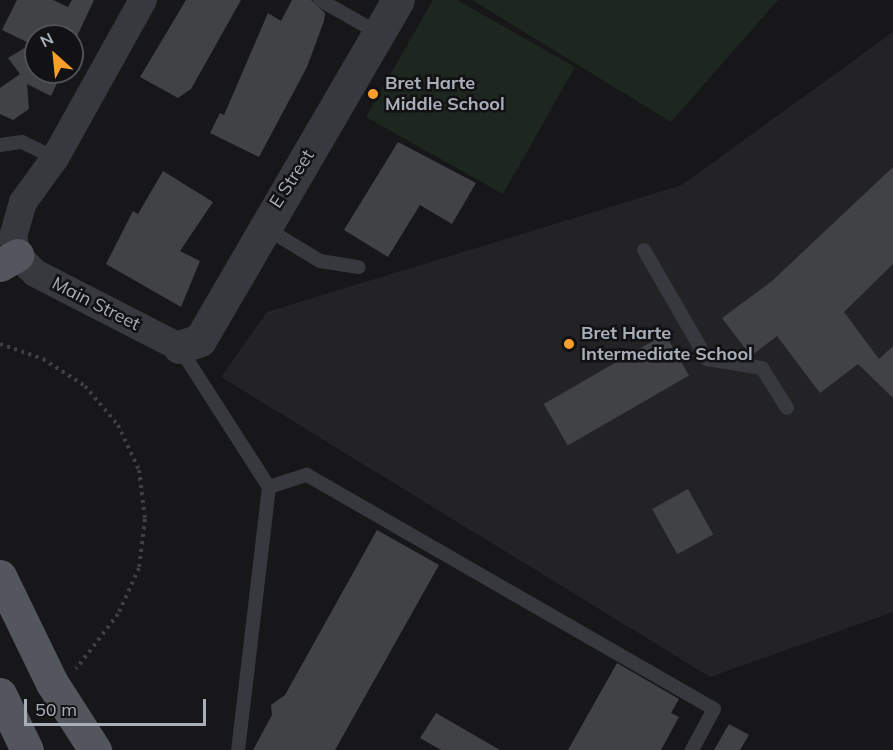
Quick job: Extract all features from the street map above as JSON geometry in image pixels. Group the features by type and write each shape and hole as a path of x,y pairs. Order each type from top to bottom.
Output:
{"main road":[{"path":"0,576 52,683 95,750"},
{"path":"0,694 27,750"}],"street":[{"path":"9,260 23,202 55,158 143,0"},
{"name":"E Street","path":"179,347 200,340 262,226 398,0"},
{"name":"Main Street","path":"9,260 179,347"}],"lane":[{"path":"320,0 379,33"},
{"path":"0,140 0,145 22,142 55,158"},
{"path":"262,226 320,261 359,267"},
{"path":"644,250 707,359 762,368 787,408"},
{"path":"179,347 269,487 238,750"},
{"path":"269,487 307,475 714,709 692,750"}],"path":[{"path":"0,344 43,358 85,386 118,425 139,470 146,519 136,576 114,621 76,669"}],"shaded area":[{"path":"433,0 457,0 575,67 503,194 366,117"},
{"path":"472,0 778,0 671,122"},
{"name":"Bret Harte Intermediate School","path":"893,32 893,612 710,677 221,377 267,312 682,185"}],"building":[{"path":"17,0 53,0 68,7 72,0 94,0 83,24 24,24 24,41 2,30"},
{"path":"186,0 241,0 191,89 178,98 140,77"},
{"path":"292,0 311,0 325,13 324,21 307,67 259,157 210,133 220,113 224,115 268,13 281,21"},
{"path":"24,48 24,84 27,84 29,109 13,120 0,114 0,88 20,74 8,58"},
{"path":"27,84 56,84 51,96"},
{"path":"398,142 476,183 452,224 420,205 388,257 344,230"},
{"path":"893,167 893,264 844,312 879,359 893,346 893,398 858,364 820,393 777,336 751,356 722,318 772,281"},
{"path":"163,171 213,202 180,251 200,261 181,307 106,264 133,211 138,214"},
{"path":"665,334 689,376 568,446 544,404"},
{"path":"688,489 713,534 677,554 652,509"},
{"path":"377,530 439,565 335,750 253,750 272,715 271,705 285,695"},
{"path":"617,663 679,699 671,713 679,717 661,750 568,750"},
{"path":"436,713 500,750 441,750 420,738"},
{"path":"729,724 749,735 740,750 714,750"}],"place":[{"name":"Bret Harte Middle School","path":"373,94"},
{"name":"Bret Harte Intermediate School","path":"569,344"}]}
